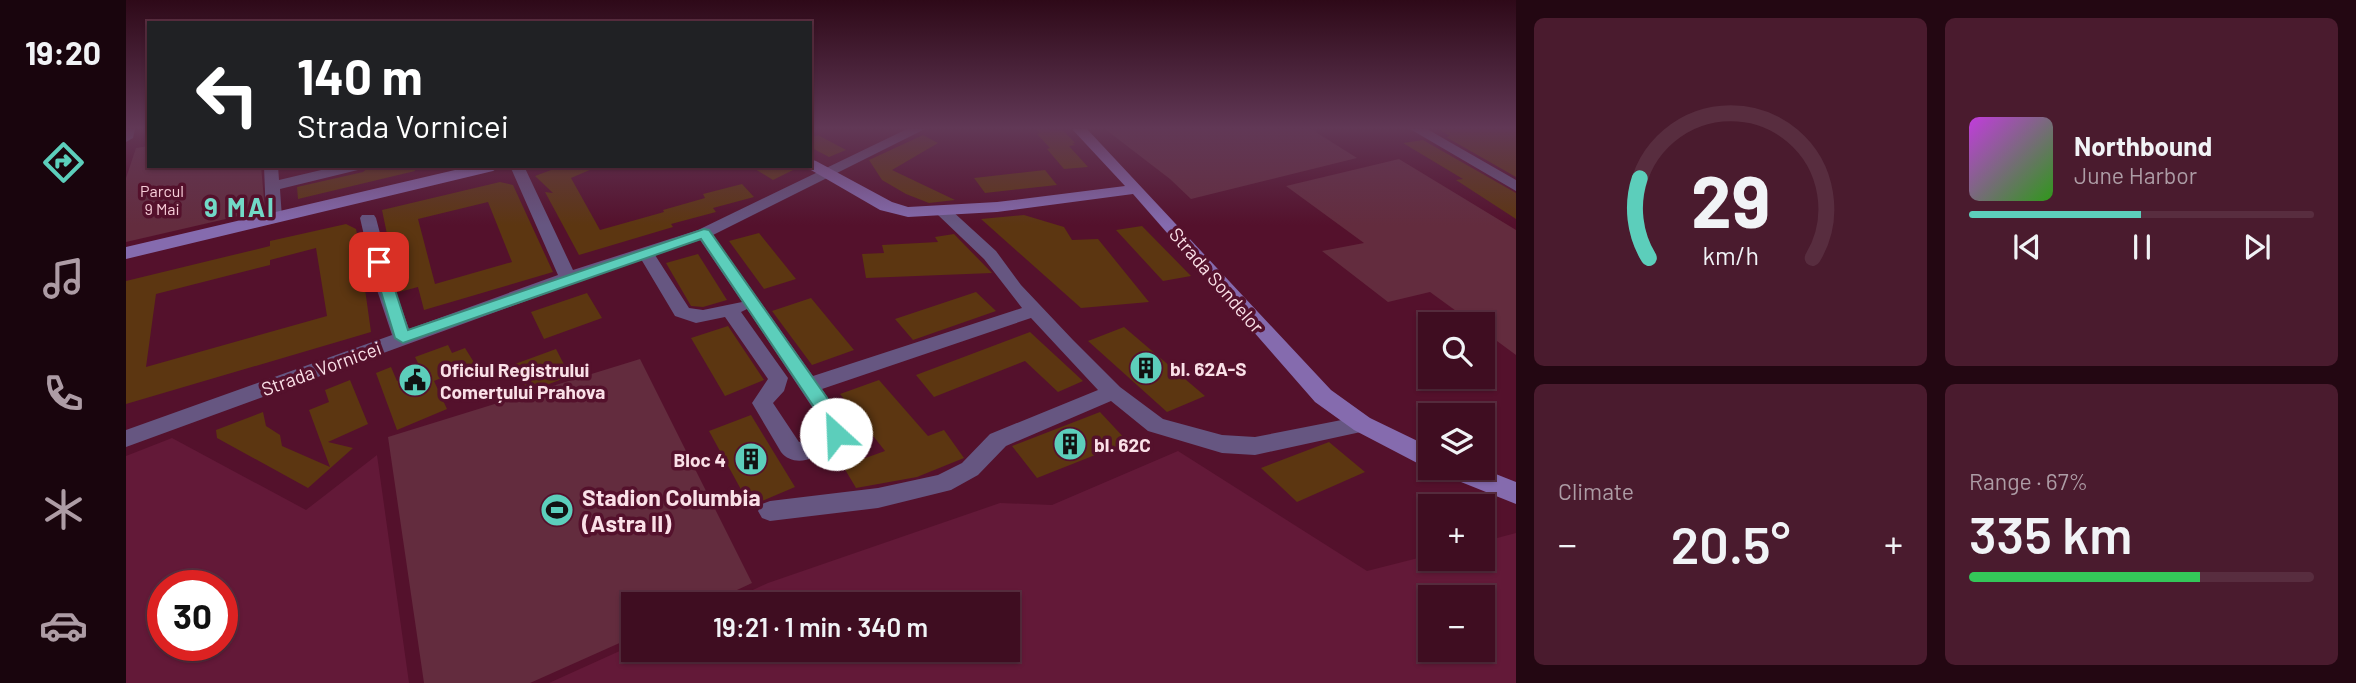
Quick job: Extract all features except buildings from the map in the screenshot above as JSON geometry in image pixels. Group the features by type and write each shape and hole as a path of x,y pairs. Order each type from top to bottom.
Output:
{"street":[{"name":"Strada Vornicei","path":"126,439 568,278 704,233 854,161"},
{"name":"Strada Sondelor","path":"1110,161 1323,396 1362,424 1418,452"},
{"path":"1473,161 1516,186"},
{"path":"812,165 895,209 944,212 1138,189"},
{"path":"271,168 274,218"},
{"path":"126,253 485,168"},
{"path":"518,168 568,278"},
{"path":"273,186 327,170"},
{"path":"944,212 990,255 1034,310 1113,392 1156,425 1222,443 1255,446 1362,424"},
{"path":"368,218 385,287 403,338"},
{"path":"704,233 807,381 838,427 836,434 830,439 801,452 793,451 762,403 766,394 777,386 807,381 1034,310"},
{"path":"646,253 682,312 697,317 752,303"},
{"path":"729,309 778,378 777,386"},
{"path":"769,511 878,498 943,483 970,469 998,440 1113,392"},
{"path":"1483,480 1516,493"}],"shaded area":[{"path":"172,438 306,510 377,455 409,683 126,683 126,456"},
{"path":"1178,451 1367,571 1418,558 1418,571 1495,571 1495,539 1516,533 1516,683 549,683 621,650 621,662 1020,662 1020,592 749,592 1000,503 1052,505"}],"green space":[{"name":"Parcul 9 Mai","path":"132,161 147,161 147,168 261,168 265,210 126,242 126,178"},
{"path":"1146,161 1345,161 1191,199"},
{"path":"1391,161 1402,161 1516,230 1516,355 1495,340 1495,312 1458,312 1430,292 1388,302 1322,251 1364,243 1286,186"},
{"name":"Stadion Columbia (Astra II)","path":"640,359 752,583 733,592 621,592 621,642 530,683 424,683 388,437"}],"place":[{"name":"bl. 62A-S","path":"1146,368"},
{"name":"Oficiul Registrului Comerțului Prahova","path":"415,380"},
{"name":"bl. 62C","path":"1070,444"},
{"name":"Bloc 4","path":"751,459"},
{"name":"Stadion Columbia (Astra II)","path":"557,510"}],"district":[{"name":"9 MAI","path":"240,206"}],"route":[{"path":"379,262 403,338 568,278 704,233 838,427 836,434"}]}
